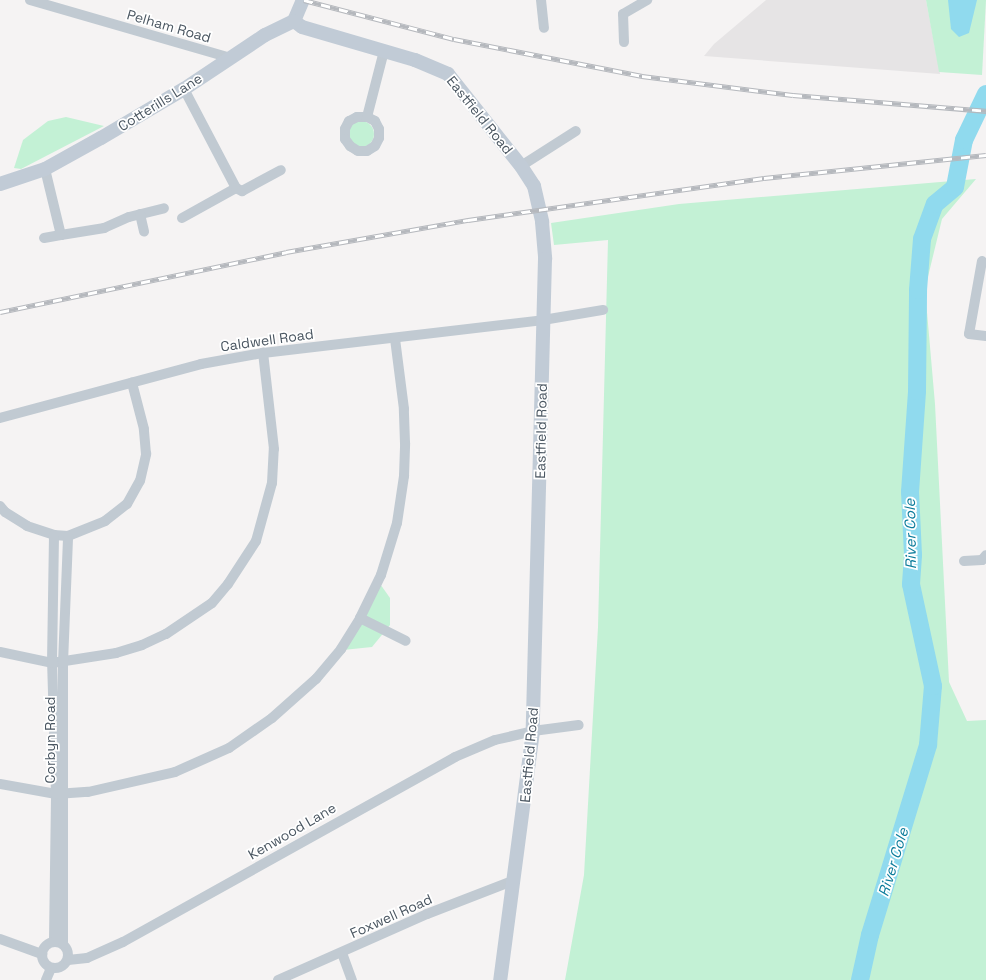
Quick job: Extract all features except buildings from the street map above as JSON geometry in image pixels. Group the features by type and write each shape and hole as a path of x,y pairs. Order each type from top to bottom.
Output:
{"street":[{"name":"Pelham Road","path":"30,0 231,58"},
{"path":"294,21 303,0"},
{"path":"541,0 544,28"},
{"path":"624,42 624,14 648,0"},
{"name":"Cotterills Lane","path":"0,184 45,169 184,89 282,25 294,21"},
{"name":"Eastfield Road","path":"294,21 302,27 384,51 448,74 521,166 534,186 542,222 545,259 533,731 516,880 500,980"},
{"path":"367,117 384,51"},
{"path":"184,89 236,188 242,191 281,170"},
{"path":"521,166 576,131"},
{"path":"45,169 61,235"},
{"path":"182,218 236,188"},
{"path":"44,238 104,228 140,214 164,208"},
{"path":"140,214 144,232"},
{"path":"982,261 969,334 986,336"},
{"name":"Caldwell Road","path":"0,418 201,364 263,353 395,339 543,320 603,310"},
{"path":"0,784 60,793 88,792 175,772 229,748 272,718 316,679 341,649 360,618 381,575 397,523 404,476 404,409 395,339"},
{"path":"0,652 52,663 116,653 142,645 166,634 212,603 228,584 256,541 272,483 274,449 263,353"},
{"path":"0,506 5,512 27,526 54,535 68,536 110,517 127,504 140,482 146,454 144,429 132,383"},
{"name":"Corbyn Road","path":"54,535 52,663 60,793"},
{"name":"Corbyn Road","path":"59,942 60,793 68,536"},
{"path":"964,561 982,560 986,555"},
{"path":"360,618 406,641"},
{"name":"Kenwood Lane","path":"68,960 87,958 123,942 455,757 495,740 533,731 580,725"},
{"name":"Foxwell Road","path":"278,980 342,953 427,914 516,880"},
{"path":"0,939 42,954"},
{"path":"59,942 68,950 68,960 58,968 51,968 45,964 42,954 46,944 59,942"},
{"path":"342,953 352,980"},
{"path":"46,980 51,968"}],"shaded area":[{"path":"766,0 926,0 940,74 704,56 714,44"}],"green space":[{"path":"926,0 986,0 982,75 939,72"},
{"path":"66,117 104,126 21,169 14,168 23,140 48,121"},
{"path":"361,121 370,125 374,134 370,143 361,147 352,143 348,134 352,125"},
{"path":"976,179 942,219 925,289 935,404 949,682 967,721 986,720 986,980 565,980 584,875 598,627 608,240 554,245 551,223 679,204"},
{"path":"378,581 390,598 390,625 372,647 343,650"}],"water":[{"path":"948,0 977,0 969,33 959,37 951,29"}],"waterway":[{"name":"River Cole","path":"860,980 870,935 928,745 933,686 911,584 913,555 910,492 917,391 918,290 922,239 935,204 955,187 964,140 986,94"}],"railway":[{"path":"304,0 454,39 642,76 793,95 986,111"},
{"path":"0,312 286,252 468,220 764,178 986,155"}]}
